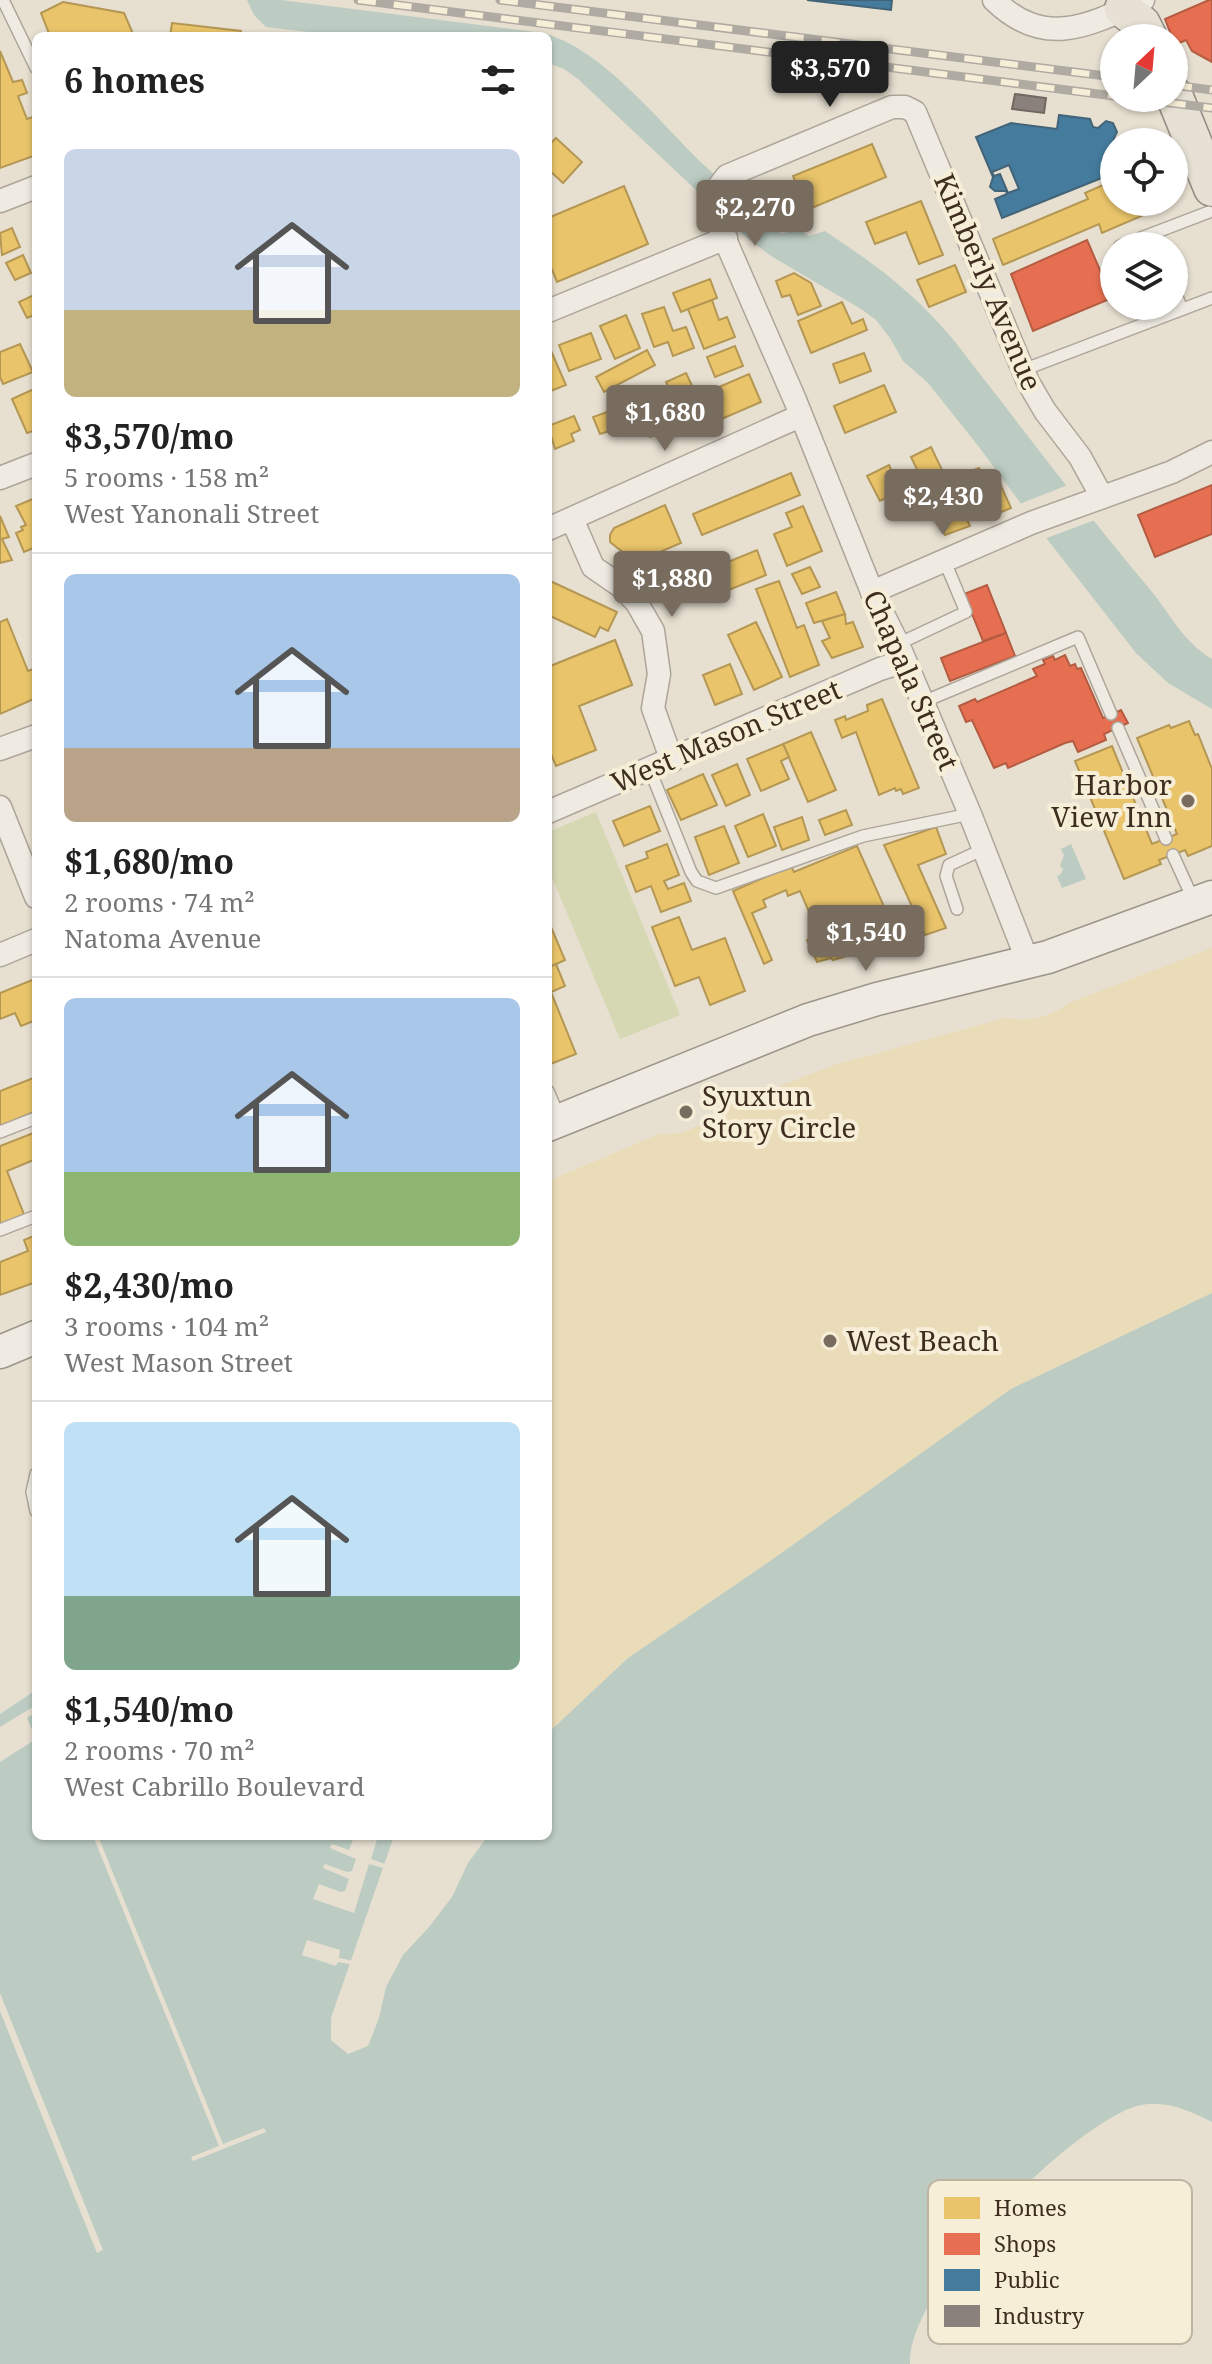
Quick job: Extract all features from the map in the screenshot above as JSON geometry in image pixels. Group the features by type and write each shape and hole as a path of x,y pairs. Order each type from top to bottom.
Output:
{"main road":[{"path":"1180,112 1211,203"},
{"path":"1188,185 1193,196 1211,203"},
{"path":"552,1112 808,1020 877,999 1048,957 1203,900"},
{"path":"0,1352 32,1339"}],"street":[{"path":"994,0 1024,22 1050,30 1076,29 1127,12"},
{"name":"Kimberly Avenue","path":"724,178 884,110 905,107 915,112 1023,370 1039,402 1080,457 1091,500"},
{"name":"Chapala Street","path":"724,178 715,196 722,230 872,592 902,653 970,814 1028,962"},
{"path":"0,201 32,189"},
{"path":"552,309 722,230"},
{"path":"552,527 800,416"},
{"path":"872,592 1031,523 1172,472 1212,452"},
{"path":"0,478 32,466"},
{"path":"572,519 593,567 622,587 637,603 653,631 659,674 653,708 672,761"},
{"name":"West Mason Street","path":"552,810 880,669 902,653"},
{"path":"0,749 32,737"},
{"path":"0,807 6,835 32,889"},
{"path":"0,955 32,942"}],"lane":[{"path":"3,0 32,60"},
{"path":"1149,232 1211,203"},
{"path":"1188,307 1212,298"},
{"path":"1023,370 1153,320"},
{"path":"902,653 966,612 945,562"},
{"path":"923,702 1078,637 1111,714"},
{"path":"1118,728 1166,839"},
{"path":"650,770 691,872 697,881 716,888 863,836 970,814"},
{"path":"957,909 946,876 949,865 984,849"},
{"path":"1173,855 1203,900"},
{"path":"0,1132 32,1120"},
{"path":"0,1230 32,1218"}],"green space":[{"path":"596,812 680,1015 620,1039 552,878 552,830"}],"sand":[{"name":"West Beach","path":"1212,948 1212,1293 1011,1389 628,1658 552,1729 552,1179 659,1134 682,1133 707,1122 723,1108 834,1065 1005,1018 1046,1016 1069,1003"}],"shaded area":[{"path":"247,0 281,0 535,32 308,32 266,27 254,15"},
{"path":"552,36 587,54 629,88 703,164 782,234 798,228 809,236 825,231 861,255 922,306 952,338 1184,635 1212,659 1212,709 1168,683 1136,653 928,383 903,361 876,320 747,238 564,69 552,64"},
{"path":"1071,844 1086,879 1062,888 1057,876 1063,869 1060,866 1064,855 1061,849"},
{"path":"1212,1293 1212,2122 1173,2106 1141,2105 1102,2123 1031,2180 928,2180 928,2308 916,2333 910,2364 0,2364 0,1714 32,1693 32,1840 393,1840 331,2018 331,2040 348,2054 368,2046 386,1987 403,1955 452,1897 468,1863 485,1840 552,1840 552,1729 628,1658 1011,1389"}],"pier":[{"path":"1068,485 1095,520 1044,539 1017,505"},
{"path":"32,1707 32,1715 27,1718 32,1730 32,1742 0,1762 0,1727"},
{"path":"95,1840 100,1840 223,2144 264,2128 266,2132 193,2161 191,2157 219,2146"},
{"path":"353,1840 377,1840 371,1859 388,1865 387,1869 369,1864 354,1913 313,1899 319,1884 345,1891 349,1879 323,1868 325,1864 352,1871 356,1859 330,1848 332,1844 349,1850"},
{"path":"307,1940 340,1950 339,1958 355,1961 354,1965 338,1962 336,1966 302,1955"},
{"path":"0,1993 103,2250 97,2253 0,2011"}],"building: Homes":[{"path":"63,2 124,13 132,32 48,32 41,13"},
{"path":"172,23 241,31 241,32 171,32"},
{"path":"0,51 13,82 22,80 27,93 18,96 27,119 32,117 32,156 0,168"},
{"path":"556,138 582,162 563,183 552,173 552,142"},
{"path":"872,144 886,177 807,210 793,176"},
{"path":"624,186 648,244 557,282 552,270 552,216"},
{"path":"1100,186 1100,216 1141,216 1104,232 1099,224 1003,265 993,239 1088,199 1085,193"},
{"path":"921,201 943,255 919,264 906,232 875,244 866,222"},
{"path":"12,228 20,247 2,255 0,233"},
{"path":"23,255 31,273 15,280 6,263"},
{"path":"955,265 966,292 929,307 917,280"},
{"path":"794,273 811,283 821,306 798,315 790,295 782,297 776,281"},
{"path":"710,279 717,298 681,312 673,293"},
{"path":"32,296 32,316 27,318 19,302"},
{"path":"712,300 719,320 727,317 735,337 704,349 688,309"},
{"path":"842,302 852,324 863,319 867,330 811,353 798,321"},
{"path":"664,307 673,331 686,327 694,348 673,356 668,342 654,347 642,314"},
{"path":"626,315 640,348 615,359 600,326"},
{"path":"591,333 601,359 569,371 559,345"},
{"path":"20,344 32,372 3,384 0,352"},
{"path":"735,346 743,366 715,377 707,357"},
{"path":"647,350 655,365 604,392 596,377"},
{"path":"552,353 566,385 552,390"},
{"path":"864,353 871,371 840,383 833,364"},
{"path":"686,373 705,413 685,422 666,382"},
{"path":"749,374 761,402 717,421 705,393"},
{"path":"884,385 896,412 845,433 834,406"},
{"path":"32,390 32,431 27,433 12,399"},
{"path":"665,400 676,428 650,437 640,409"},
{"path":"621,407 628,425 600,434 593,417"},
{"path":"574,416 580,430 571,434 574,441 555,449 552,424"},
{"path":"931,447 944,474 924,484 911,457"},
{"path":"889,465 901,490 880,501 867,476"},
{"path":"979,468 985,479 996,475 1011,508 992,516 988,509 973,515 957,476"},
{"path":"791,473 800,495 702,535 693,514"},
{"path":"32,499 32,549 24,552 16,533 26,525 16,506"},
{"path":"959,501 970,526 945,535 935,510"},
{"path":"665,505 681,543 662,551 664,557 634,565 610,542 610,535 614,528"},
{"path":"803,506 822,551 787,566 774,534 792,527 786,513"},
{"path":"0,516 9,537 2,539 12,560 0,563"},
{"path":"757,550 766,575 716,595 706,571"},
{"path":"810,567 820,587 802,594 792,574"},
{"path":"779,581 797,628 804,625 819,665 790,677 756,589"},
{"path":"552,582 617,612 608,631 600,627 595,637 552,617"},
{"path":"836,592 845,614 814,623 806,603"},
{"path":"845,614 846,624 853,622 863,647 832,658 822,641 830,638 822,621"},
{"path":"7,619 28,671 32,670 32,700 0,714 0,622"},
{"path":"756,622 782,677 754,690 728,635"},
{"path":"615,640 632,685 552,716 552,665"},
{"path":"615,640 632,685 579,706 596,750 556,766 552,756 552,665"},
{"path":"730,664 742,694 715,705 703,675"},
{"path":"882,699 919,788 903,794 901,789 896,791 895,788 879,795 856,732 842,738 835,720 845,716 846,720 868,711 867,705"},
{"name":"Harbor View Inn","path":"1189,721 1195,735 1198,734 1212,769 1212,846 1188,856 1185,850 1124,879 1075,761 1112,746 1152,844 1177,834 1137,738 1169,725 1171,728"},
{"path":"811,732 836,790 808,802 783,744"},
{"path":"783,744 789,757 781,761 789,779 761,791 747,759"},
{"path":"737,764 750,795 726,806 712,775"},
{"path":"703,774 717,805 681,820 667,790"},
{"path":"650,806 660,831 624,846 613,821"},
{"path":"846,810 852,825 825,835 819,820"},
{"path":"763,814 776,846 748,857 735,826"},
{"path":"802,817 809,840 782,850 774,827"},
{"path":"724,826 739,863 709,875 695,837"},
{"path":"936,827 946,854 918,865 946,928 925,935 884,845"},
{"path":"667,844 679,875 664,881 668,889 684,883 691,901 661,912 651,886 636,892 626,866 648,858 646,852"},
{"path":"857,846 899,940 817,962 807,940 819,935 800,891 788,896 786,890 763,900 766,907 752,913 772,960 764,964 733,891 791,866 794,872"},
{"path":"679,917 692,950 725,938 745,991 710,1005 699,977 675,986 652,927"},
{"path":"552,929 565,960 552,966"},
{"path":"556,964 565,986 552,992 552,966"},
{"path":"32,980 32,1022 21,1026 15,1013 0,1019 0,993"},
{"path":"552,994 576,1054 552,1063"},
{"path":"32,1079 32,1113 0,1126 0,1091"},
{"path":"32,1134 32,1161 7,1171 25,1217 0,1227 0,1146"},
{"path":"32,1237 32,1283 0,1295 0,1262 28,1251 24,1240"}],"building: Shops":[{"path":"1212,0 1212,62 1192,51 1188,44 1188,24 1167,24 1165,19"},
{"path":"1087,240 1100,270 1100,303 1033,331 1011,274"},
{"path":"1212,485 1212,534 1155,557 1138,515"},
{"path":"987,585 1006,633 983,641 964,594"},
{"path":"1006,633 1015,656 950,681 941,658"},
{"path":"1065,655 1070,666 1075,664 1077,669 1081,668 1103,718 1121,710 1128,723 1104,734 1106,740 1078,752 1073,741 1008,768 1006,763 994,768 972,720 966,722 959,706 975,699 977,702 1037,676 1033,669 1045,664 1043,660 1053,656 1055,660"}],"building: Public":[{"path":"807,0 892,0 891,10"},
{"path":"1059,115 1090,119 1093,127 1098,128 1106,121 1113,123 1115,128 1100,128 1100,179 1002,218 995,199 1007,194 990,187 993,177 976,137 1011,123 1057,129","holes":["1009,165 1019,189 1008,193 1000,174 994,176 992,172"]}],"building: Industry":[{"path":"1015,94 1046,98 1044,113 1012,109"}],"railway":[{"path":"358,0 1100,94"},
{"path":"500,0 1100,75"},
{"path":"1188,87 1212,90"},
{"path":"1188,105 1212,108"}],"place":[{"name":"Harbor View Inn","path":"1188,801"},
{"name":"Syuxtun Story Circle","path":"686,1112"},
{"name":"West Beach","path":"830,1341"}]}
